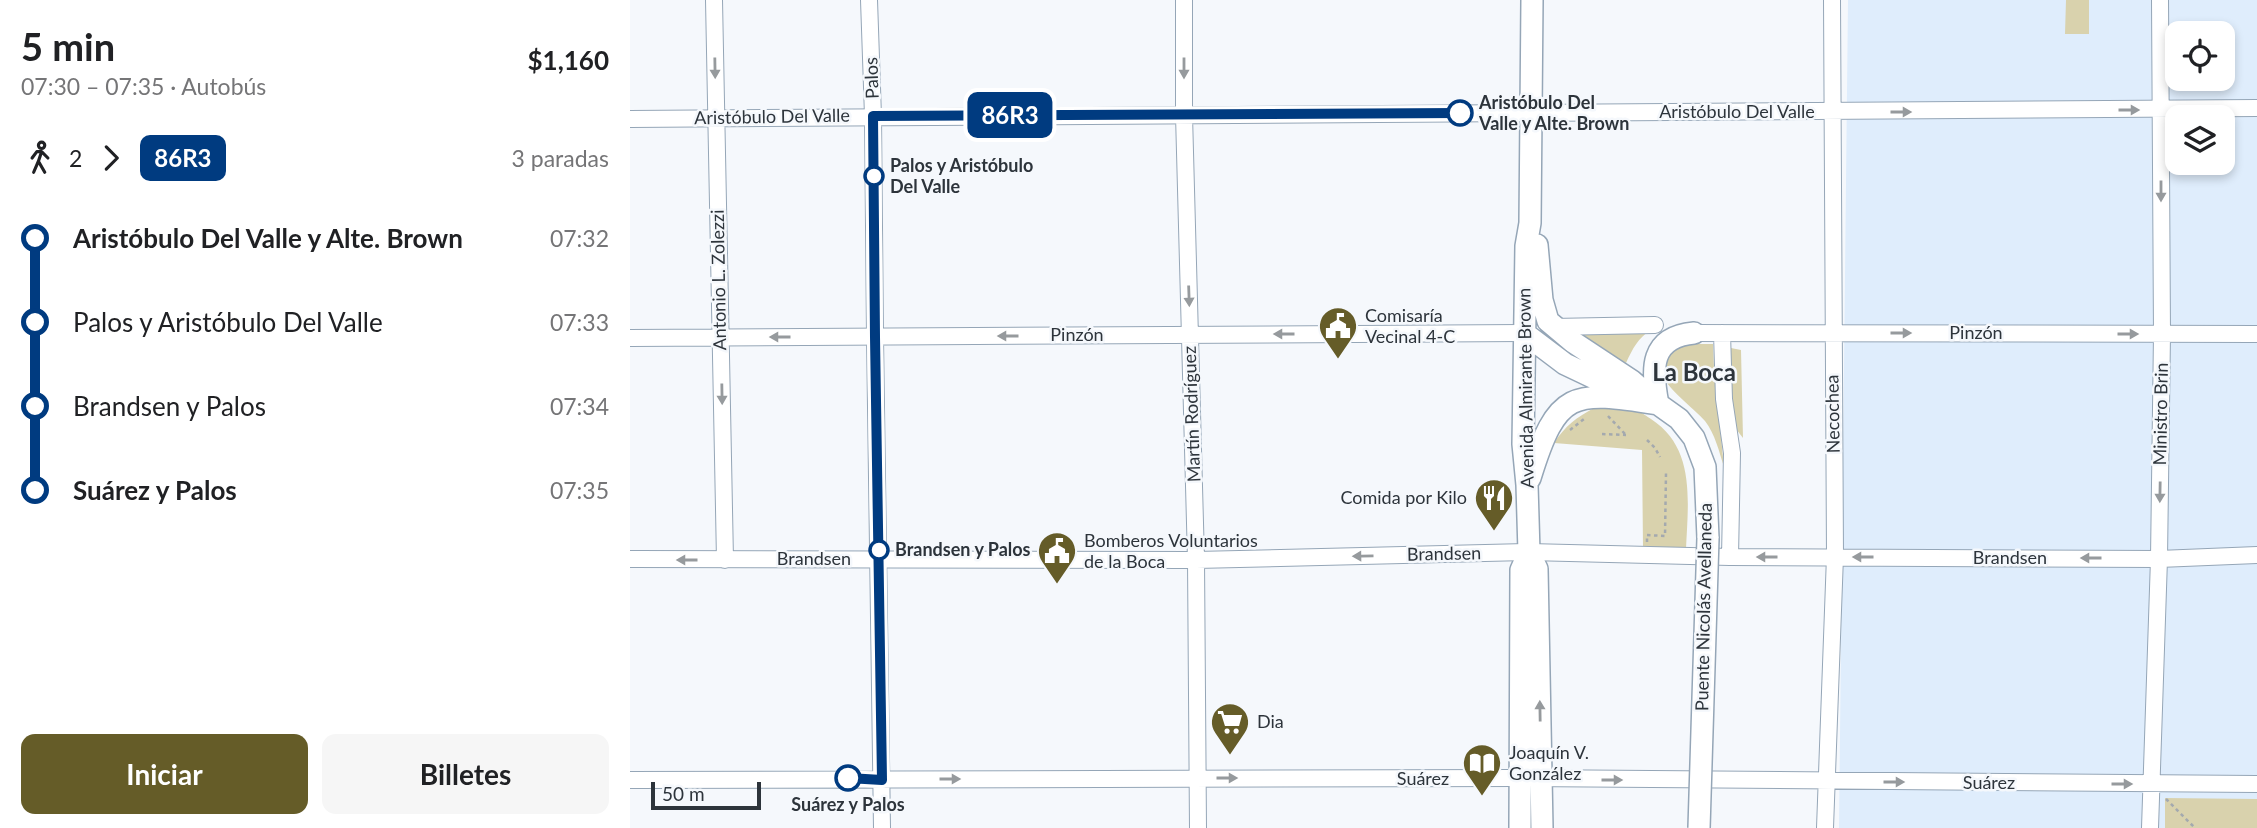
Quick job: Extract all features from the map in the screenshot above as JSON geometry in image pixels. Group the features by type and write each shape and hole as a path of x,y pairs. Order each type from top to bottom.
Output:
{"main road":[{"name":"Avenida Almirante Brown","path":"1532,0 1530,223 1526,246 1523,444 1529,552 1537,569 1542,828"},
{"name":"Avenida Almirante Brown","path":"1530,223 1538,246 1545,316 1553,327"},
{"name":"Puente Nicolás Avellaneda","path":"1553,327 1632,381 1684,424 1695,438 1702,455 1707,483 1708,538 1699,828"},
{"name":"Puente Nicolás Avellaneda","path":"1524,333 1565,364 1614,388 1658,404"},
{"path":"1527,485 1549,426 1558,413 1571,402 1587,397 1611,396 1658,404 1654,380 1656,357 1667,342 1694,333"},
{"name":"Avenida Almirante Brown","path":"1520,828 1521,570 1529,552"}],"street":[{"name":"Antonio L. Zolezzi","path":"713,0 725,560"},
{"name":"Palos","path":"869,0 883,828"},
{"name":"Martín Rodríguez","path":"1184,0 1184,115 1196,560 1198,828"},
{"name":"Necochea","path":"1825,828 1835,556 1832,0"},
{"name":"Ministro Brin","path":"2150,828 2159,559 2162,334 2160,0"},
{"name":"Aristóbulo Del Valle","path":"630,119 2257,108"},
{"path":"1553,327 1655,325"},
{"name":"Pinzón","path":"630,338 1524,333"},
{"name":"Pinzón","path":"1694,333 2257,334"},
{"path":"1722,333 1724,399 1732,453 1730,557"},
{"name":"Brandsen","path":"630,559 1196,560 1529,552 1730,557 2159,559 2257,555"},
{"name":"Suárez","path":"630,780 1520,778 2257,784"}],"path":[{"path":"1602,434 1626,435 1605,413"},
{"path":"1570,430 1588,416"},
{"path":"1647,439 1660,457"},
{"path":"1647,547 1647,535 1665,536 1665,473"},
{"path":"2151,784 2195,828"}],"shaded area":[{"path":"1848,0 2257,0 2257,828 1839,828"},
{"path":"2066,0 2089,0 2089,34 2065,34"},
{"path":"1651,330 1636,344 1626,363 1575,333"},
{"path":"1678,344 1713,344 1724,467 1708,426 1664,378 1663,364"},
{"path":"1731,348 1741,350 1743,438 1736,429 1731,384"},
{"path":"1594,408 1622,408 1640,412 1666,431 1676,445 1682,460 1688,495 1686,549 1643,547 1642,450 1554,443 1572,422"},
{"path":"2165,798 2257,799 2257,828 2165,828"}],"bus line":[{"name":"86R3","path":"848,778 882,780 873,116 1460,113"}],"place":[{"name":"Aristóbulo Del Valle y Alte. Brown","path":"1460,113"},
{"name":"Palos y Aristóbulo Del Valle","path":"874,176"},
{"name":"Comisaría Vecinal 4-C","path":"1338,360"},
{"name":"Comida por Kilo","path":"1494,532"},
{"name":"Brandsen y Palos","path":"879,550"},
{"name":"Bomberos Voluntarios de la Boca","path":"1057,585"},
{"name":"Dia","path":"1230,756"},
{"name":"Suárez y Palos","path":"848,778"},
{"name":"Joaquín V. González","path":"1482,797"}],"district":[{"name":"La Boca","path":"1694,373"}]}
